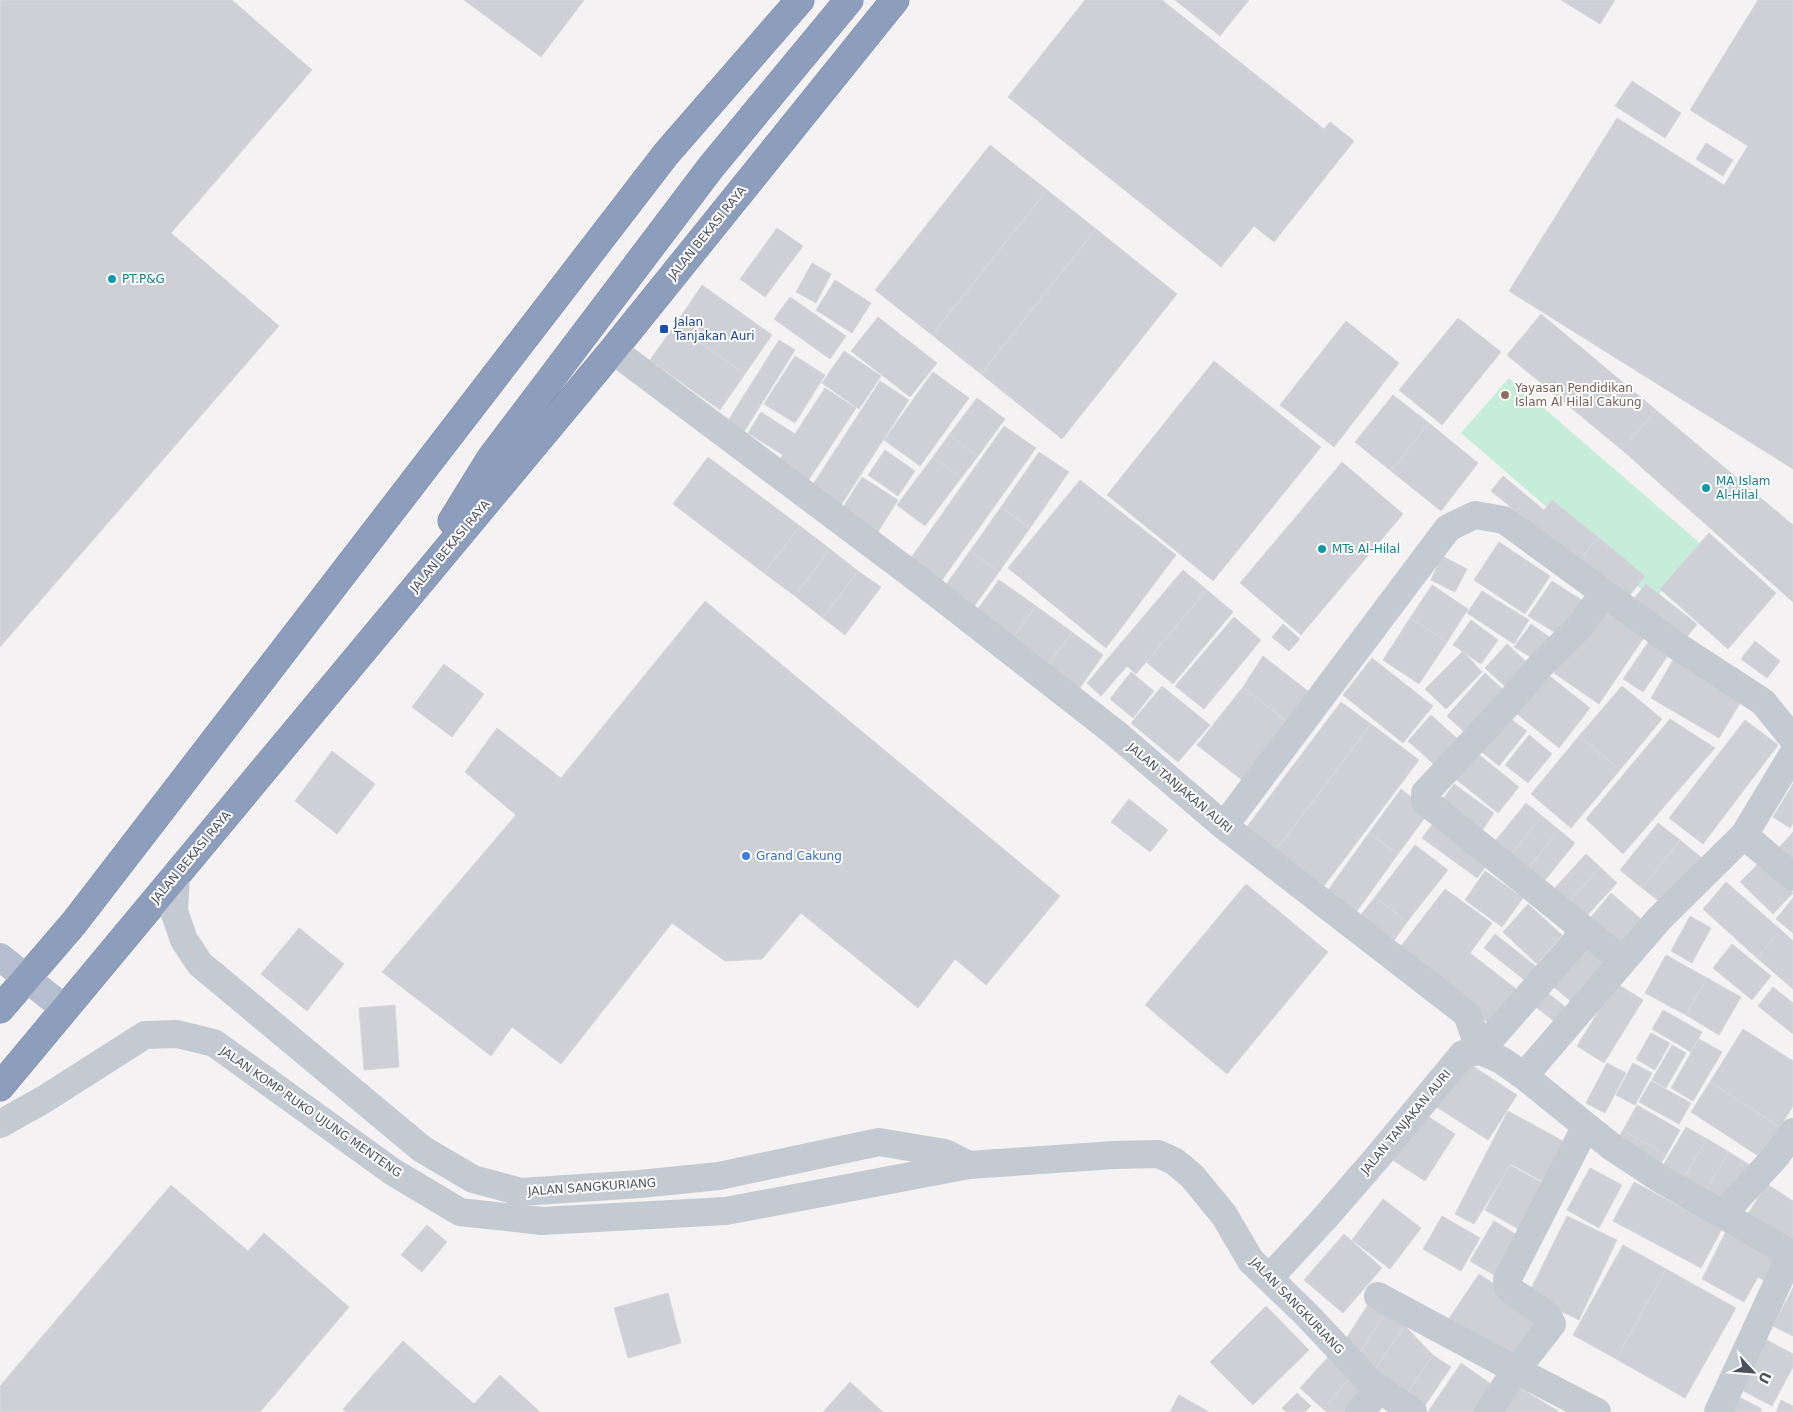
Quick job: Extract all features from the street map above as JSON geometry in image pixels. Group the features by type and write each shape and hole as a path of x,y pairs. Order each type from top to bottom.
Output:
{"highway":[{"path":"0,1009 80,915 666,154 800,0"},
{"path":"391,617 491,458 711,167 850,0"},
{"name":"JALAN BEKASI RAYA","path":"0,1087 612,350 894,0"}],"main road":[{"path":"0,957 65,1009"}],"street":[{"name":"JALAN TANJAKAN AURI","path":"612,350 918,579 1114,732 1224,826 1467,1014 1480,1051 1463,1054 1376,1159 1269,1278"},
{"path":"1224,826 1448,528 1476,515 1504,520 1603,594 1762,702 1793,739"},
{"path":"1603,594 1580,626 1540,666 1424,795 1425,801 1623,961"},
{"path":"1524,1076 1659,919 1744,835 1793,754"},
{"path":"1744,835 1793,877"},
{"name":"JALAN SANGKURIANG","path":"176,875 174,911 184,940 200,964 422,1149 473,1179 521,1192 640,1184 719,1176 879,1142 945,1153 969,1165"},
{"path":"1585,931 1480,1051 1501,1060 1524,1076 1612,1148 1659,1178 1792,1255 1718,1412"},
{"name":"JALAN KOMP RUKO UJUNG MENTENG","path":"0,1124 43,1100 145,1035 177,1034 214,1043 393,1172 460,1212"},
{"path":"1488,1412 1516,1370 1552,1324 1548,1316 1509,1289 1507,1280 1586,1126"},
{"path":"1723,1214 1777,1154 1793,1132"},
{"name":"JALAN SANGKURIANG","path":"460,1212 542,1221 726,1211 969,1165 1114,1155 1158,1154 1174,1161 1192,1176 1224,1215 1250,1261 1365,1376 1413,1412"},
{"path":"460,1212 473,1179"},
{"path":"1378,1296 1597,1412"},
{"path":"1359,1412 1381,1389"}],"green space":[{"path":"1509,378 1702,545 1654,600 1461,433"}],"building":[{"name":"PT.P&G","path":"0,0 232,0 312,70 171,233 279,326 0,647"},
{"path":"464,0 584,0 541,57"},
{"path":"1085,0 1162,0 1324,129 1330,122 1354,141 1274,242 1254,226 1221,267 1008,97"},
{"path":"1175,0 1249,0 1220,36"},
{"path":"1561,0 1615,0 1600,24"},
{"path":"1758,0 1793,0 1793,469 1509,291 1617,118 1724,185 1748,146 1690,110"},
{"path":"1632,81 1681,113 1665,138 1615,106"},
{"path":"1706,143 1733,160 1723,176 1696,159"},
{"path":"990,145 1047,190 932,335 875,290"},
{"path":"1047,190 1096,229 981,374 932,335"},
{"path":"777,228 803,246 765,297 740,279"},
{"path":"1096,229 1177,294 1062,439 981,374"},
{"path":"812,263 831,274 816,303 796,292"},
{"path":"835,280 871,303 852,333 816,310"},
{"path":"702,285 772,335 745,374 675,325"},
{"path":"790,297 846,336 830,359 774,319"},
{"path":"1541,314 1656,410 1622,450 1507,355"},
{"path":"878,317 937,363 910,397 851,351"},
{"path":"1458,318 1501,352 1442,425 1399,390"},
{"path":"1346,321 1399,363 1334,447 1280,405"},
{"path":"675,325 745,374 720,410 650,360"},
{"path":"779,340 795,350 744,432 727,422"},
{"path":"844,351 881,376 859,409 822,383"},
{"path":"795,356 825,375 795,423 764,404"},
{"path":"1214,361 1321,447 1213,581 1107,495"},
{"path":"933,372 969,398 920,466 884,440"},
{"path":"880,381 909,400 841,505 812,486"},
{"path":"825,388 856,408 806,484 776,464 783,455 748,433 761,412 795,434"},
{"path":"1393,395 1429,423 1391,471 1355,442"},
{"path":"977,398 1005,419 978,456 949,435"},
{"name":"MA Islam Al-Hilal","path":"1656,410 1793,525 1793,602 1622,450"},
{"path":"1429,423 1478,463 1441,511 1391,471"},
{"path":"1004,426 1036,448 937,587 906,565"},
{"path":"949,435 978,456 961,478 933,457"},
{"path":"885,450 915,471 898,496 868,475"},
{"path":"1039,452 1069,472 1030,528 1001,507"},
{"path":"708,457 800,526 764,573 673,504"},
{"path":"933,457 961,478 925,526 897,505"},
{"name":"MTs Al-Hilal","path":"1342,462 1403,514 1301,635 1240,583"},
{"path":"1503,476 1544,510 1552,500 1598,537 1578,562 1491,491"},
{"path":"862,477 898,500 876,535 840,512"},
{"path":"1080,480 1176,555 1106,648 1008,568"},
{"path":"1001,507 1030,528 999,572 970,551"},
{"path":"800,526 830,549 795,596 764,573"},
{"path":"1709,533 1776,593 1728,649 1660,589"},
{"path":"1598,537 1645,576 1626,600 1578,562"},
{"path":"1499,542 1550,576 1525,614 1474,580"},
{"path":"830,549 858,571 823,618 795,596"},
{"path":"970,551 999,572 972,609 943,589"},
{"path":"1442,556 1467,569 1455,592 1431,580"},
{"path":"1183,570 1207,590 1136,674 1127,666 1101,696 1087,683"},
{"path":"858,571 881,587 845,635 823,618"},
{"path":"999,580 1036,606 1009,643 972,617"},
{"path":"1552,581 1583,601 1561,636 1528,616"},
{"path":"1646,584 1697,624 1683,642 1632,601"},
{"path":"1432,585 1468,609 1447,642 1410,618"},
{"path":"1207,590 1233,612 1173,684 1146,662"},
{"path":"1482,591 1529,620 1514,644 1467,613"},
{"name":"Grand Cakung","path":"705,601 1060,896 986,985 955,959 918,1008 801,913 762,959 725,961 672,923 561,1064 512,1027 491,1056 382,972 516,815 465,772 497,728 561,778"},
{"path":"1603,602 1647,633 1599,704 1554,673"},
{"path":"1036,606 1072,632 1045,669 1009,643"},
{"path":"1234,617 1261,640 1204,709 1175,686"},
{"path":"1410,618 1447,642 1419,684 1383,660"},
{"path":"1471,620 1498,640 1481,664 1453,645"},
{"path":"1283,624 1300,639 1289,651 1272,637"},
{"path":"1531,624 1552,639 1537,661 1514,647"},
{"path":"1072,632 1103,655 1077,692 1045,669"},
{"path":"1652,637 1671,651 1643,692 1623,679"},
{"path":"1755,641 1780,661 1767,678 1741,659"},
{"path":"1507,644 1532,667 1511,692 1485,668"},
{"path":"1463,651 1482,672 1446,709 1425,689"},
{"path":"1676,655 1745,695 1719,738 1651,698"},
{"path":"1263,656 1313,695 1292,726 1243,687"},
{"path":"1372,658 1433,706 1403,743 1343,695"},
{"path":"444,664 484,694 452,737 412,707"},
{"path":"1542,670 1590,708 1559,748 1511,709"},
{"path":"1131,672 1154,691 1133,718 1110,699"},
{"path":"1485,673 1509,695 1471,738 1447,716"},
{"path":"1162,686 1210,725 1178,762 1131,723"},
{"path":"1622,686 1662,719 1620,770 1579,736"},
{"path":"1243,687 1292,726 1247,784 1197,745"},
{"path":"1341,702 1371,724 1273,854 1243,832"},
{"path":"1504,714 1527,731 1499,766 1477,748"},
{"path":"1431,715 1462,743 1439,769 1408,741"},
{"path":"1670,719 1715,748 1623,854 1586,819"},
{"path":"1745,720 1778,745 1703,844 1669,818"},
{"path":"1371,724 1419,760 1321,890 1273,854"},
{"path":"1529,735 1552,754 1528,783 1505,765"},
{"path":"1579,736 1620,770 1571,828 1531,794"},
{"path":"1472,749 1519,787 1498,813 1452,776"},
{"path":"332,751 375,784 337,834 295,801"},
{"path":"1454,784 1494,813 1479,835 1438,806"},
{"path":"1793,784 1793,823 1790,828 1773,817"},
{"path":"1401,789 1429,812 1398,854 1369,833"},
{"path":"1129,799 1168,830 1150,852 1111,822"},
{"path":"1526,803 1542,816 1508,858 1492,845"},
{"path":"1542,816 1559,830 1525,872 1508,858"},
{"path":"1434,822 1489,862 1477,878 1422,838"},
{"path":"1658,823 1680,840 1642,888 1620,870"},
{"path":"1559,830 1575,843 1541,885 1525,872"},
{"path":"1793,832 1793,866 1776,851"},
{"path":"1369,833 1398,854 1355,914 1326,893"},
{"path":"1680,840 1702,858 1664,905 1642,888"},
{"path":"1415,845 1448,870 1407,922 1375,897"},
{"path":"1586,854 1600,867 1565,906 1551,892"},
{"path":"1761,861 1793,893 1773,914 1740,882"},
{"path":"1600,867 1617,883 1582,921 1565,906"},
{"path":"1485,871 1523,898 1502,927 1465,900"},
{"path":"1726,882 1781,930 1757,958 1703,909"},
{"path":"1246,884 1328,952 1227,1074 1145,1005"},
{"path":"1445,889 1492,923 1470,953 1520,992 1492,1026 1398,950"},
{"path":"1611,893 1649,926 1624,955 1586,923"},
{"path":"1375,897 1407,922 1393,942 1360,916"},
{"path":"1793,898 1793,933 1776,919"},
{"path":"1528,904 1562,935 1537,964 1503,932"},
{"path":"1690,916 1711,928 1692,963 1671,951"},
{"path":"299,928 344,964 307,1011 261,974"},
{"path":"1781,930 1793,941 1793,989 1757,958"},
{"path":"1495,934 1538,968 1527,982 1484,948"},
{"path":"1582,944 1613,970 1580,1009 1549,983"},
{"path":"1732,944 1771,976 1752,1000 1713,968"},
{"path":"1666,955 1707,978 1686,1015 1645,993"},
{"path":"1707,978 1741,997 1719,1035 1686,1015"},
{"path":"1616,983 1643,1000 1604,1063 1577,1046"},
{"path":"1773,987 1793,1003 1793,1034 1758,1006"},
{"path":"1544,990 1573,1013 1563,1028 1533,1005"},
{"path":"395,1005 399,1067 364,1070 359,1008"},
{"path":"1663,1010 1702,1032 1691,1052 1652,1029"},
{"path":"1743,1029 1793,1061 1793,1106 1780,1127 1710,1082"},
{"path":"1651,1033 1670,1043 1655,1070 1636,1059"},
{"path":"1699,1039 1722,1052 1693,1101 1671,1088"},
{"path":"1672,1045 1686,1053 1666,1088 1652,1080"},
{"path":"1462,1059 1517,1095 1488,1140 1432,1104"},
{"path":"1607,1063 1626,1073 1605,1113 1586,1103"},
{"path":"1633,1063 1652,1073 1635,1105 1616,1095"},
{"path":"1651,1081 1691,1103 1679,1124 1639,1102"},
{"path":"1710,1082 1780,1127 1760,1157 1691,1112"},
{"path":"1637,1105 1680,1130 1666,1155 1623,1130"},
{"path":"1508,1111 1574,1147 1552,1187 1511,1164 1474,1224 1455,1214"},
{"path":"1421,1112 1455,1134 1425,1181 1391,1159"},
{"path":"1686,1127 1707,1139 1683,1180 1662,1167"},
{"path":"1623,1130 1666,1155 1657,1170 1614,1145"},
{"path":"1707,1139 1729,1152 1704,1193 1683,1180"},
{"path":"1729,1152 1753,1167 1729,1207 1704,1193"},
{"path":"1510,1165 1551,1188 1527,1234 1485,1210"},
{"path":"1590,1168 1622,1185 1599,1228 1567,1210"},
{"path":"1634,1182 1722,1229 1701,1268 1613,1221"},
{"path":"1767,1184 1793,1201 1793,1247 1746,1217"},
{"path":"171,1185 248,1251 264,1233 349,1307 260,1412 0,1412 0,1386"},
{"path":"1383,1199 1421,1228 1390,1269 1352,1240"},
{"path":"1442,1216 1480,1238 1461,1271 1423,1249"},
{"path":"1567,1216 1617,1240 1579,1320 1528,1295"},
{"path":"1494,1221 1523,1239 1499,1278 1470,1261"},
{"path":"427,1225 447,1242 422,1272 401,1255"},
{"path":"1726,1231 1785,1262 1772,1285 1758,1277 1744,1302 1702,1279"},
{"path":"1344,1234 1382,1268 1343,1313 1304,1280"},
{"path":"1623,1245 1666,1269 1616,1359 1573,1335"},
{"path":"1666,1269 1736,1308 1685,1398 1616,1359"},
{"path":"1479,1274 1543,1316 1510,1366 1446,1323"},
{"path":"1793,1288 1793,1336 1773,1326"},
{"path":"668,1293 681,1343 628,1358 614,1308"},
{"path":"1369,1303 1385,1313 1358,1355 1342,1345"},
{"path":"1266,1306 1309,1350 1253,1405 1210,1362"},
{"path":"1385,1313 1405,1326 1373,1372 1358,1355"},
{"path":"1405,1326 1433,1355 1406,1395 1373,1372"},
{"path":"1765,1339 1793,1354 1793,1367 1772,1406 1738,1388"},
{"path":"403,1341 474,1404 500,1375 540,1412 346,1412 343,1409"},
{"path":"1330,1355 1353,1375 1323,1409 1300,1388"},
{"path":"1433,1355 1451,1367 1424,1407 1406,1395"},
{"path":"1461,1363 1494,1386 1476,1412 1428,1412"},
{"path":"1353,1375 1370,1391 1351,1412 1327,1412 1323,1409"},
{"path":"850,1382 883,1412 823,1412"},
{"path":"1520,1388 1558,1411 1505,1412"},
{"path":"1297,1393 1311,1406 1305,1412 1286,1412 1282,1408"},
{"path":"1179,1395 1209,1412 1170,1412"},
{"path":"1735,1395 1762,1409 1760,1412 1726,1412"},
{"path":"1781,1400 1793,1406 1793,1412 1776,1412"}],"place":[{"name":"PT.P&G","path":"112,279"},
{"name":"Jalan Tanjakan Auri","path":"664,329"},
{"name":"Yayasan Pendidikan Islam Al Hilal Cakung","path":"1505,395"},
{"name":"MA Islam Al-Hilal","path":"1706,488"},
{"name":"MTs Al-Hilal","path":"1322,549"},
{"name":"Grand Cakung","path":"746,856"}]}
